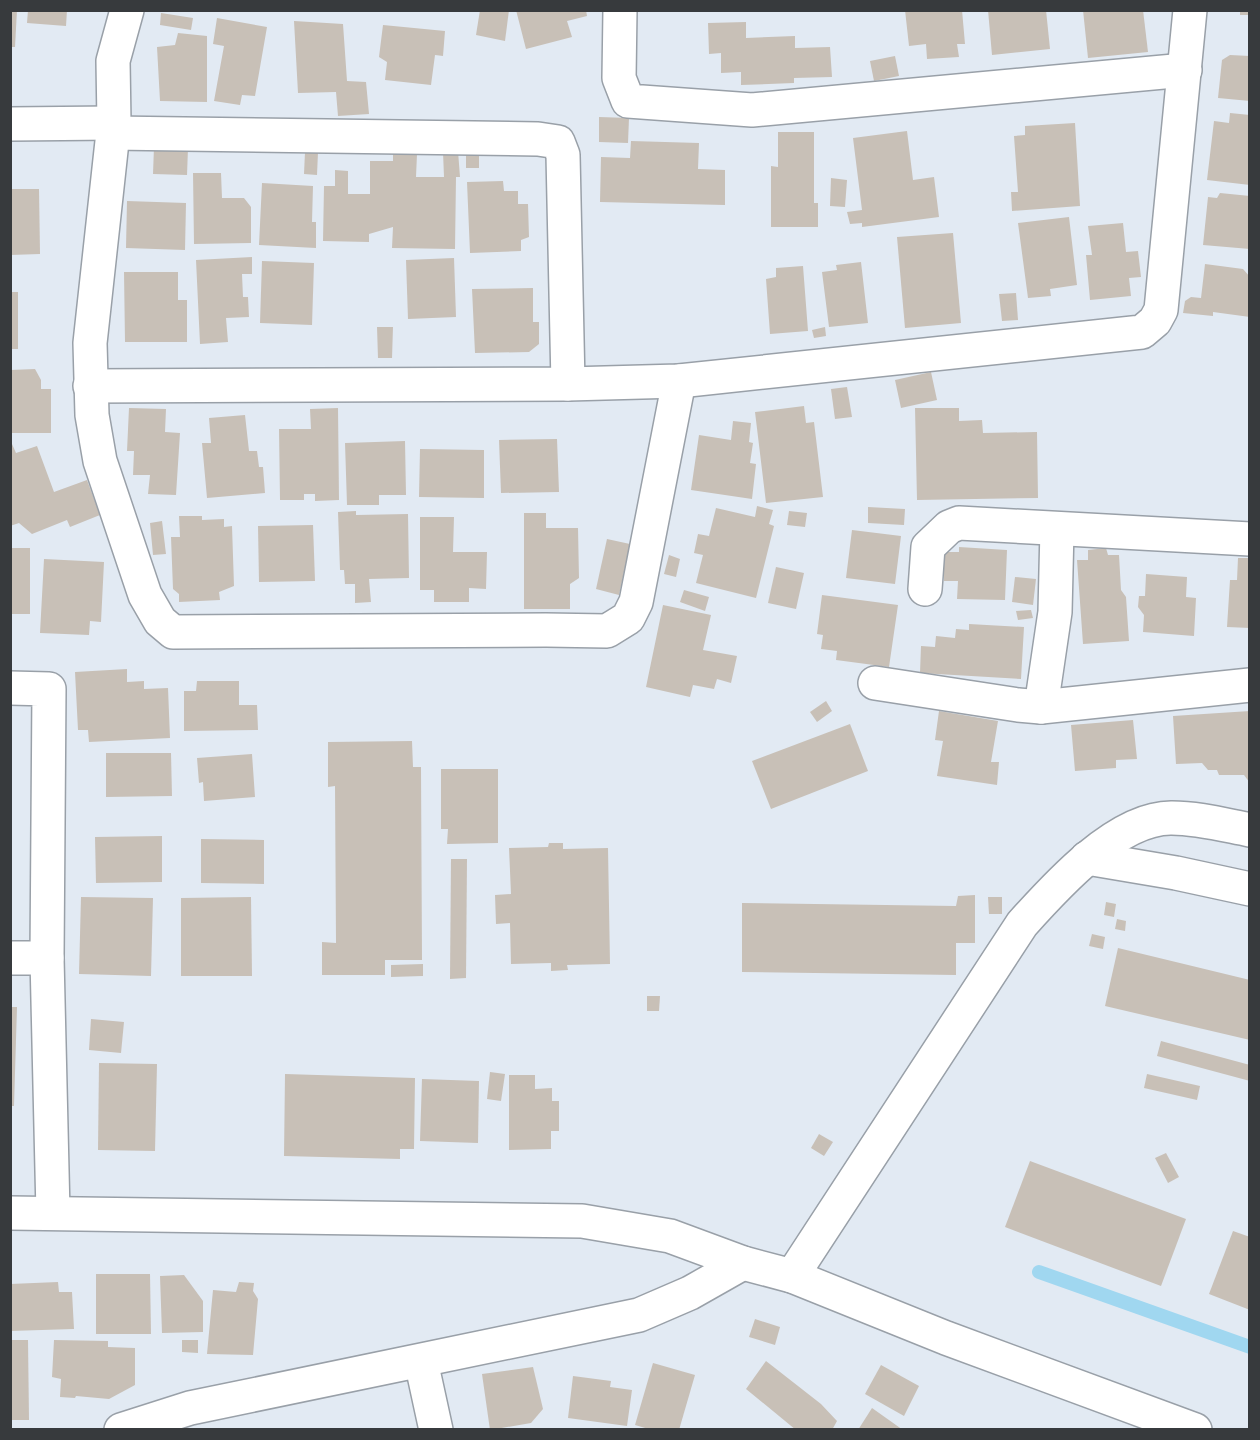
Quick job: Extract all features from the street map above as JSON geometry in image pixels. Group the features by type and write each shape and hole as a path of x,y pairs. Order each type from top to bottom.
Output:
{"street":[{"path":"127,10 113,61 113,128 90,343 92,415 98,450 111,495 145,595 160,621 173,632 607,631 628,618 636,602 679,381"},
{"path":"620,10 619,78 628,101 752,110 1185,70"},
{"path":"90,386 568,384 679,381 1142,332 1155,321 1161,310 1190,10"},
{"path":"10,124 538,139 558,142 563,155 568,384"},
{"path":"925,589 928,546 949,527 959,523 1250,539"},
{"path":"1041,707 1055,612 1057,530"},
{"path":"875,683 1041,707 1250,684"},
{"path":"10,688 49,689 47,958 53,1212"},
{"path":"792,1276 1022,924 1060,882 1088,858 1122,834 1149,821 1171,817 1250,830"},
{"path":"1088,858 1176,873 1250,889"},
{"path":"10,958 47,958"},
{"path":"10,1213 582,1221 670,1236 743,1263 792,1276 946,1338 1195,1430"},
{"path":"132,1428 190,1408 639,1315 690,1293 743,1263"},
{"path":"420,1361 436,1430"}],"building":[{"path":"10,10 17,10 15,47 10,47"},
{"path":"28,10 67,10 66,26 27,23"},
{"path":"480,10 509,10 505,41 476,35"},
{"path":"516,10 586,10 587,16 567,21 572,37 526,49"},
{"path":"905,10 962,10 965,44 957,44 959,57 927,59 926,44 909,46"},
{"path":"988,10 1046,10 1050,49 992,55"},
{"path":"1083,10 1143,10 1148,52 1088,58"},
{"path":"1240,10 1250,10 1250,15 1240,15"},
{"path":"161,13 193,18 191,30 160,25"},
{"path":"217,18 267,27 255,96 242,95 240,105 214,101 224,46 213,44"},
{"path":"294,21 343,24 347,81 366,82 369,114 338,116 336,92 298,93"},
{"path":"746,22 746,38 795,36 795,48 830,47 832,77 794,78 794,83 741,85 741,72 721,73 721,53 709,54 708,23"},
{"path":"383,25 445,31 443,56 435,55 431,85 385,80 387,62 379,57"},
{"path":"178,33 207,36 207,102 160,101 157,47 175,45"},
{"path":"1230,55 1250,56 1250,101 1218,98 1222,60"},
{"path":"895,56 899,76 874,81 870,61"},
{"path":"1230,113 1250,115 1250,185 1207,180 1214,121 1229,123"},
{"path":"599,117 629,118 628,143 599,142"},
{"path":"1075,123 1080,206 1012,211 1011,192 1018,192 1014,136 1025,135 1025,126"},
{"path":"907,131 913,180 934,177 939,217 862,227 862,223 850,224 847,212 862,210 853,138"},
{"path":"778,132 814,132 814,203 818,203 818,227 771,227 771,166 778,167"},
{"path":"631,141 699,143 698,169 725,170 725,205 600,202 601,157 630,158"},
{"path":"154,147 188,148 187,175 153,174"},
{"path":"458,151 460,177 456,177 455,249 392,248 393,227 369,234 369,242 323,241 324,186 335,186 335,170 348,171 348,194 370,194 370,161 393,161 393,154 417,154 416,177 444,177 443,152"},
{"path":"305,152 318,152 317,175 304,174"},
{"path":"479,152 479,168 466,168 466,153"},
{"path":"193,173 221,173 222,198 244,198 251,207 251,243 194,244"},
{"path":"831,178 847,180 845,207 830,206"},
{"path":"503,181 504,191 518,191 518,204 528,204 529,237 521,240 521,251 470,253 467,182"},
{"path":"262,183 313,186 312,222 316,222 316,248 259,245"},
{"path":"10,189 39,189 40,254 10,255"},
{"path":"1220,193 1250,196 1250,249 1203,245 1208,197 1217,198"},
{"path":"127,201 186,203 185,250 126,248"},
{"path":"1069,217 1077,285 1050,289 1051,296 1028,298 1018,223"},
{"path":"1123,223 1126,252 1138,251 1141,277 1129,278 1131,296 1090,300 1086,255 1092,255 1088,226"},
{"path":"953,233 961,323 905,328 897,237"},
{"path":"252,257 252,274 242,274 243,297 248,297 249,317 226,318 228,342 200,344 196,260"},
{"path":"454,258 456,317 408,319 406,260"},
{"path":"262,261 314,263 312,325 260,323"},
{"path":"861,262 868,323 829,327 822,272 837,270 836,265"},
{"path":"1205,264 1243,269 1250,277 1250,317 1213,312 1213,316 1183,313 1185,301 1191,297 1201,298"},
{"path":"803,266 808,331 770,334 766,279 776,277 776,268"},
{"path":"124,272 178,272 178,300 187,300 187,342 125,342"},
{"path":"533,288 533,322 539,322 539,344 529,352 475,353 472,289"},
{"path":"10,292 18,292 18,349 10,349"},
{"path":"1016,293 1018,320 1002,321 999,294"},
{"path":"377,327 393,327 392,358 378,358"},
{"path":"825,327 826,336 814,338 812,330"},
{"path":"35,369 41,380 41,389 51,389 51,433 10,433 10,370"},
{"path":"931,372 937,400 901,408 895,380"},
{"path":"847,387 852,417 835,419 831,389"},
{"path":"804,406 806,423 814,422 823,497 766,503 755,412"},
{"path":"129,408 166,409 165,432 180,433 176,495 148,494 150,475 133,475 134,451 127,451"},
{"path":"338,408 339,500 315,501 315,494 304,494 304,500 280,500 279,429 311,429 310,409"},
{"path":"915,408 959,408 959,421 982,420 983,433 1037,432 1038,498 917,500"},
{"path":"245,415 249,451 257,451 259,467 263,467 265,493 207,498 202,443 211,443 209,418"},
{"path":"733,421 751,423 749,442 753,443 750,463 756,464 752,499 691,490 699,435 731,440"},
{"path":"557,439 559,492 501,493 499,440"},
{"path":"405,441 406,495 379,495 379,505 347,505 345,443"},
{"path":"12,444 16,453 37,446 54,492 87,480 100,515 70,527 67,520 32,534 19,523 10,526 10,445"},
{"path":"420,449 484,450 484,498 419,497"},
{"path":"757,506 773,510 769,524 774,526 756,598 696,583 703,555 694,553 698,534 709,536 716,508 755,517"},
{"path":"868,507 905,509 904,525 868,523"},
{"path":"356,511 356,515 408,514 409,578 369,579 371,602 355,603 355,584 345,584 344,570 340,570 338,512"},
{"path":"789,511 807,513 805,527 787,525"},
{"path":"524,513 546,513 546,528 578,528 579,578 570,584 570,609 524,609"},
{"path":"179,516 202,516 202,520 224,519 224,527 232,526 234,586 219,592 220,600 179,602 179,594 173,589 171,537 180,537"},
{"path":"420,517 454,517 453,552 487,552 486,589 469,588 469,602 434,602 434,590 420,590"},
{"path":"162,521 166,554 153,555 150,523"},
{"path":"313,525 315,581 259,582 258,526"},
{"path":"852,530 901,536 895,584 846,578"},
{"path":"607,539 630,544 619,595 596,589"},
{"path":"959,547 1007,550 1005,600 957,599 958,581 944,581 944,552 959,552"},
{"path":"10,548 30,548 30,614 10,614"},
{"path":"1106,548 1108,555 1119,555 1121,590 1126,597 1129,641 1083,644 1077,560 1088,560 1088,550"},
{"path":"669,555 680,559 676,577 664,574"},
{"path":"1238,558 1250,558 1250,628 1227,627 1230,580 1237,580"},
{"path":"44,559 104,562 101,622 90,621 89,635 40,633"},
{"path":"776,567 804,573 796,609 768,603"},
{"path":"1146,574 1187,577 1186,597 1196,598 1194,636 1143,632 1144,615 1138,607 1139,596 1145,596"},
{"path":"1015,577 1036,579 1033,605 1012,602"},
{"path":"684,590 709,597 705,611 680,602"},
{"path":"822,595 898,605 889,667 836,660 837,651 821,649 823,635 817,634"},
{"path":"663,605 711,615 703,650 737,656 731,683 717,679 714,689 693,685 690,697 646,687"},
{"path":"1031,610 1033,618 1018,620 1016,611"},
{"path":"969,624 1024,627 1021,679 920,673 921,646 935,647 936,636 955,638 956,629 969,630"},
{"path":"127,669 127,682 144,681 144,689 168,688 170,738 89,742 88,730 78,730 75,672"},
{"path":"197,681 239,681 239,705 257,705 258,730 184,731 184,691 196,691"},
{"path":"826,701 832,711 817,722 810,712"},
{"path":"939,711 998,721 991,762 999,762 997,785 937,776 943,741 935,740"},
{"path":"1250,711 1250,783 1244,775 1219,775 1217,770 1208,770 1202,763 1176,764 1173,716"},
{"path":"1133,720 1137,759 1116,760 1116,768 1075,771 1071,725"},
{"path":"850,724 868,771 771,809 752,761"},
{"path":"412,741 413,767 421,767 422,960 385,960 385,975 322,975 322,942 336,943 335,786 328,787 328,742"},
{"path":"106,753 171,753 172,796 106,797"},
{"path":"252,754 255,797 204,801 203,782 199,783 197,758"},
{"path":"441,769 498,769 498,843 447,844 448,829 441,829"},
{"path":"162,836 162,882 96,883 95,837"},
{"path":"201,839 264,840 264,884 201,883"},
{"path":"549,843 563,843 563,849 608,848 610,964 567,965 568,970 551,971 551,963 511,964 510,923 496,924 495,895 511,894 509,848 548,847"},
{"path":"451,859 467,859 466,978 450,979"},
{"path":"975,895 975,943 956,943 956,975 742,972 742,903 956,906 958,896"},
{"path":"81,897 153,898 151,976 79,974"},
{"path":"251,897 252,976 181,976 181,898"},
{"path":"988,897 1002,897 1002,914 989,914"},
{"path":"1106,902 1116,904 1114,917 1104,915"},
{"path":"1117,919 1126,921 1125,931 1115,929"},
{"path":"1092,934 1105,937 1103,949 1089,946"},
{"path":"1118,948 1250,980 1250,1040 1105,1006"},
{"path":"423,964 423,976 391,977 391,965"},
{"path":"647,996 660,996 659,1011 647,1011"},
{"path":"10,1007 17,1007 14,1106 10,1106"},
{"path":"91,1019 124,1022 121,1053 89,1050"},
{"path":"1161,1041 1250,1065 1250,1081 1157,1056"},
{"path":"99,1063 157,1064 155,1151 98,1150"},
{"path":"490,1072 505,1074 501,1101 487,1099"},
{"path":"285,1074 415,1078 414,1149 400,1149 400,1159 284,1156"},
{"path":"1147,1074 1200,1086 1197,1100 1144,1088"},
{"path":"509,1075 535,1075 535,1089 552,1088 552,1101 559,1101 559,1131 551,1131 551,1149 509,1150"},
{"path":"422,1079 479,1081 478,1143 420,1141"},
{"path":"819,1134 833,1142 824,1156 811,1148"},
{"path":"1166,1153 1179,1177 1168,1183 1155,1158"},
{"path":"1030,1161 1186,1219 1161,1286 1005,1227"},
{"path":"1233,1231 1250,1237 1250,1310 1209,1294"},
{"path":"96,1274 150,1274 151,1334 96,1334"},
{"path":"184,1275 203,1301 203,1332 162,1333 160,1276"},
{"path":"58,1282 59,1292 72,1292 74,1329 10,1331 10,1284"},
{"path":"239,1282 254,1283 253,1291 258,1299 253,1355 207,1354 213,1290 236,1292"},
{"path":"755,1319 780,1327 775,1345 749,1337"},
{"path":"10,1340 28,1340 29,1420 10,1420"},
{"path":"54,1340 108,1341 108,1347 135,1348 135,1385 109,1399 60,1397 61,1379 52,1377"},
{"path":"182,1340 198,1340 198,1353 182,1352"},
{"path":"766,1361 821,1404 837,1421 832,1430 817,1428 815,1430 796,1430 746,1389"},
{"path":"653,1363 695,1375 679,1430 652,1430 635,1425"},
{"path":"881,1365 919,1386 904,1416 865,1394"},
{"path":"533,1367 543,1409 531,1423 490,1430 482,1374"},
{"path":"573,1376 611,1381 610,1387 632,1390 627,1426 568,1418"},
{"path":"872,1408 903,1430 858,1430"}],"waterway":[{"path":"1039,1272 1250,1347"}]}
